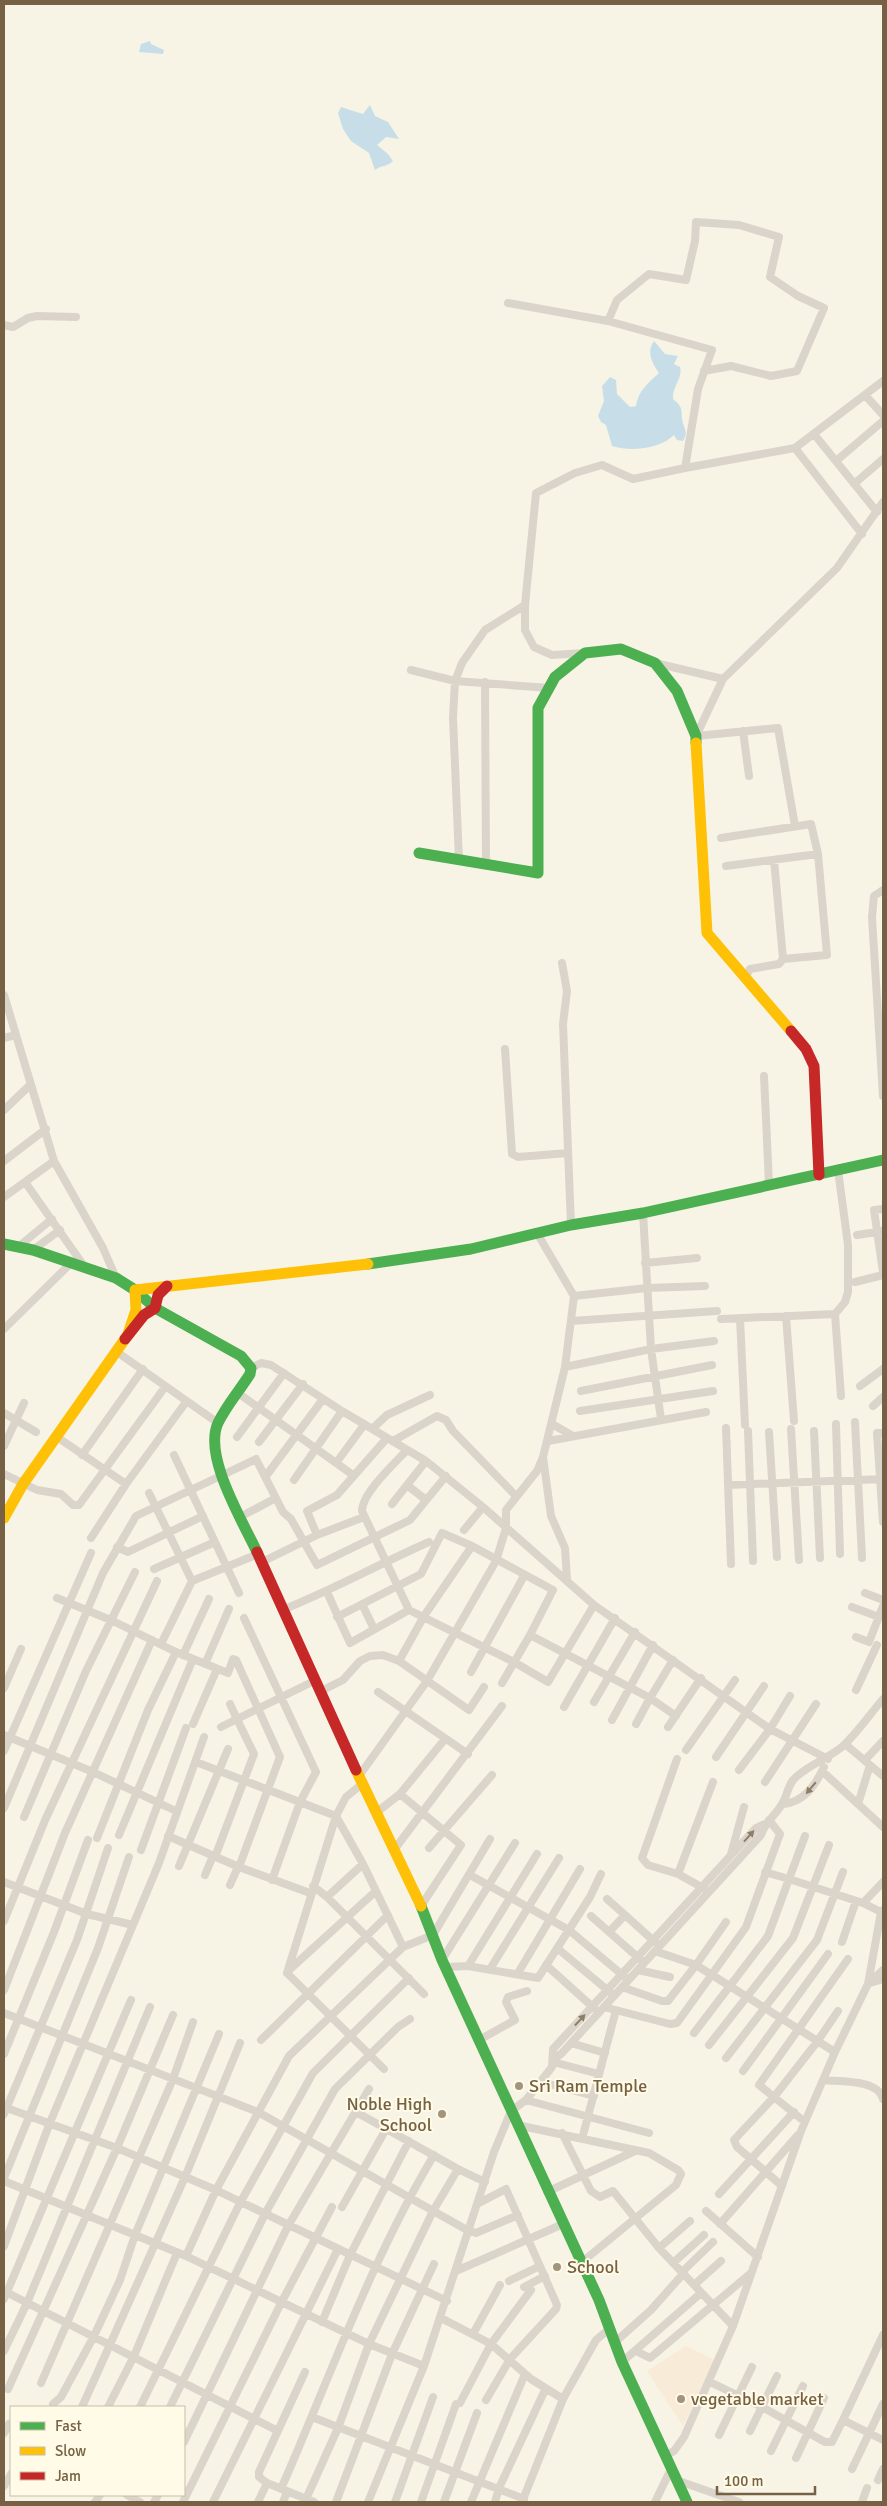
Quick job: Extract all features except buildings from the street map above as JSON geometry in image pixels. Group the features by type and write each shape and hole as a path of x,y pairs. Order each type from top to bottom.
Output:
{"street":[{"path":"608,321 616,300 648,274 686,280 695,241 696,222 739,225 779,237 770,278 798,296 824,308 797,371 771,376 731,366 704,371"},
{"path":"508,303 608,321 712,350 698,389 685,468"},
{"path":"4,325 13,327 28,318 37,316 76,317"},
{"path":"723,679 655,663 621,650 552,655 534,647 525,630 524,605 536,493 575,473 602,465 633,479 794,448 883,381"},
{"path":"866,395 883,415"},
{"path":"836,461 883,420"},
{"path":"814,434 877,512"},
{"path":"794,448 862,534"},
{"path":"854,484 883,459"},
{"path":"696,736 723,679 837,568 883,502"},
{"path":"459,860 453,718 455,681 462,664 485,630 524,605"},
{"path":"419,853 538,873 538,708 555,676 585,653"},
{"path":"655,663 676,691 696,736 707,933 806,1049 814,1066 819,1175"},
{"path":"410,670 455,681 549,688"},
{"path":"486,682 486,864"},
{"path":"696,736 778,728 795,826"},
{"path":"743,731 748,776"},
{"path":"721,838 811,824 818,854 827,954 783,959"},
{"path":"726,866 818,854"},
{"path":"745,978 750,968 779,964 783,959 774,860"},
{"path":"883,890 874,896 872,917 883,1096"},
{"path":"562,964 567,991 563,1024 571,1225"},
{"path":"4,995 30,1085 46,1129 54,1161 99,1240 116,1278"},
{"path":"4,1038 16,1035"},
{"path":"505,1049 512,1154 518,1156 568,1153"},
{"path":"764,1076 769,1184"},
{"path":"4,1110 30,1085"},
{"path":"4,1161 46,1129"},
{"path":"135,1290 387,1262 471,1249 571,1225 643,1213 883,1160"},
{"path":"4,1198 54,1161"},
{"path":"838,1170 848,1245 848,1292 845,1302 835,1314 841,1396"},
{"path":"25,1182 84,1266"},
{"path":"855,1282 883,1274 880,1231 874,1210 883,1209"},
{"path":"643,1213 651,1349 661,1419"},
{"path":"18,1246 52,1218"},
{"path":"33,1250 60,1230"},
{"path":"857,1235 880,1231"},
{"path":"287,1973 311,1890 336,1816 346,1797 361,1780 427,1681 456,1633 496,1561 506,1528 506,1510 536,1471 543,1458 564,1367 572,1321 574,1296 537,1233"},
{"path":"4,1244 33,1250 116,1278 135,1290 156,1308 241,1356 251,1368 250,1374 218,1423 213,1443 222,1476 282,1610 421,1906 444,1963 547,2192 582,2262 599,2300 622,2362 685,2501"},
{"path":"646,1262 697,1258"},
{"path":"4,1329 71,1263"},
{"path":"156,1308 158,1295 167,1286"},
{"path":"574,1296 647,1288 705,1286"},
{"path":"128,1334 136,1310 135,1290"},
{"path":"4,1518 22,1484 128,1334 144,1315 156,1308"},
{"path":"572,1321 648,1314 717,1311"},
{"path":"722,1320 835,1314"},
{"path":"786,1316 794,1420"},
{"path":"740,1318 753,1561"},
{"path":"564,1367 651,1349 714,1340"},
{"path":"117,1352 218,1423"},
{"path":"251,1368 267,1363 303,1384 342,1411 426,1461 483,1507 567,1579 594,1605 701,1678 770,1729 828,1759"},
{"path":"581,1391 712,1365"},
{"path":"82,1455 143,1369"},
{"path":"860,1386 883,1369"},
{"path":"237,1437 284,1373"},
{"path":"259,1442 303,1384"},
{"path":"4,1474 37,1490 61,1494 76,1506 165,1387"},
{"path":"580,1411 713,1390"},
{"path":"238,1393 353,1475"},
{"path":"336,1463 368,1427 430,1395"},
{"path":"873,1406 883,1397"},
{"path":"266,1476 323,1398"},
{"path":"91,1538 126,1484 186,1402"},
{"path":"4,1446 24,1403"},
{"path":"294,1480 342,1411"},
{"path":"548,1441 706,1412"},
{"path":"4,1413 36,1432"},
{"path":"317,1535 307,1511 336,1495 353,1475 390,1439 437,1416 446,1420 453,1431 516,1496"},
{"path":"855,1422 862,1558"},
{"path":"552,1424 573,1436"},
{"path":"836,1424 840,1554"},
{"path":"726,1428 731,1564"},
{"path":"791,1429 799,1560"},
{"path":"814,1431 820,1558"},
{"path":"769,1432 777,1557"},
{"path":"883,1433 876,1433 882,1479 883,1522"},
{"path":"57,1437 126,1484"},
{"path":"406,1450 362,1503 364,1517 386,1561 396,1587 409,1610 514,1662 548,1682 594,1605"},
{"path":"174,1455 239,1592"},
{"path":"543,1458 551,1516 565,1548 567,1579"},
{"path":"4,1808 89,1611 103,1573 136,1516 256,1459 285,1515 291,1519 305,1541 317,1566 410,1520 446,1476"},
{"path":"392,1504 426,1461"},
{"path":"728,1485 837,1481 859,1478 882,1479"},
{"path":"407,1485 426,1500"},
{"path":"149,1493 192,1581"},
{"path":"240,1517 276,1498"},
{"path":"464,1530 483,1507"},
{"path":"117,1546 128,1552 203,1516"},
{"path":"160,1644 192,1581 228,1567 260,1558 364,1517"},
{"path":"337,1617 421,1574 442,1533 472,1546 496,1561 553,1590 502,1683"},
{"path":"154,1569 215,1542"},
{"path":"282,1610 327,1592 386,1561 429,1542"},
{"path":"399,1661 424,1616 472,1546"},
{"path":"4,1751 7,1736 91,1553"},
{"path":"24,1817 86,1671 113,1620 135,1572"},
{"path":"471,1672 524,1576"},
{"path":"4,1921 71,1762 157,1581"},
{"path":"327,1592 350,1643 409,1610"},
{"path":"865,1593 883,1600"},
{"path":"57,1598 113,1620 160,1644 228,1673 233,1658 236,1660 280,1756 230,1885"},
{"path":"97,1838 117,1784 180,1653 209,1599"},
{"path":"362,1604 374,1630"},
{"path":"856,1690 876,1645 879,1617 883,1606"},
{"path":"852,1607 879,1617"},
{"path":"205,1664 229,1610"},
{"path":"244,1618 279,1698 316,1772 300,1802 272,1880"},
{"path":"564,1707 615,1618"},
{"path":"594,1702 635,1632"},
{"path":"530,1635 631,1687 676,1716"},
{"path":"856,1637 876,1645"},
{"path":"4,1990 65,1833 152,1640"},
{"path":"612,1720 653,1645"},
{"path":"4,1688 21,1649"},
{"path":"221,1727 279,1698 343,1680 355,1664 370,1656 383,1655 399,1661 469,1710 484,1687"},
{"path":"119,1835 193,1659"},
{"path":"636,1724 673,1660"},
{"path":"141,1850 156,1802 217,1669"},
{"path":"668,1727 701,1678"},
{"path":"686,1750 735,1680"},
{"path":"716,1757 764,1686"},
{"path":"378,1692 468,1754"},
{"path":"739,1770 770,1729 790,1696"},
{"path":"368,2502 389,2447 424,2366 447,2301 467,2230 494,2152 511,2111 526,2100 542,2082 553,2060 571,2043 601,2009 611,1993 656,1946 706,1889 731,1856 756,1828 766,1822 783,1804 787,1790 794,1780 828,1759 845,1744 883,1699"},
{"path":"205,1875 254,1754 230,1704"},
{"path":"765,1782 793,1742 816,1704"},
{"path":"394,1850 468,1754 502,1706"},
{"path":"7,1736 71,1762 136,1794 176,1811"},
{"path":"4,2246 49,2125 133,1926 204,1737"},
{"path":"376,1812 400,1794 445,1739"},
{"path":"858,1804 868,1763 883,1741"},
{"path":"845,1744 883,1776"},
{"path":"179,1866 228,1749"},
{"path":"678,1759 642,1858 648,1865 678,1874 706,1889"},
{"path":"783,1804 792,1803 804,1796 813,1787 828,1759"},
{"path":"196,1762 268,1788 336,1816 403,1947"},
{"path":"822,1771 880,1824 883,1814"},
{"path":"429,1848 492,1775"},
{"path":"678,1874 713,1782"},
{"path":"400,1794 461,1845 421,1906"},
{"path":"728,1870 744,1807"},
{"path":"706,1889 728,1870 761,1836 766,1822"},
{"path":"546,1965 592,2006 674,2024 713,1975 746,1927 780,1834 766,1822"},
{"path":"168,1836 238,1867 272,1880 311,1890 327,1897 424,1994"},
{"path":"694,2033 771,1930 805,1836"},
{"path":"186,2256 216,2190 288,2056 403,1947 433,1935 490,1839"},
{"path":"4,2054 65,1905 88,1840"},
{"path":"444,1963 515,1843"},
{"path":"709,2045 792,1938 811,1886 829,1845"},
{"path":"108,1848 87,1914 4,2109 117,2148 216,2190 314,2239 447,2301"},
{"path":"468,1966 537,1854"},
{"path":"129,1857 109,1920 4,2179 186,2256 369,2344 424,2366"},
{"path":"490,1969 529,1910 559,1858"},
{"path":"327,1897 362,1864"},
{"path":"518,1973 580,1869"},
{"path":"665,2456 680,2445 710,2382 733,2326 801,2131 834,2052 868,1984 882,1911 860,1902 765,1872"},
{"path":"726,2058 817,1940 843,1872"},
{"path":"444,1963 518,1973 538,1978 590,1897 601,1874"},
{"path":"470,1875 529,1910 569,1930 625,1978"},
{"path":"4,1882 87,1914 133,1926"},
{"path":"842,1942 860,1902 883,1882"},
{"path":"287,1973 376,1891"},
{"path":"606,1899 656,1946 696,1965 730,1985 834,2052"},
{"path":"262,2040 388,1915"},
{"path":"609,1932 625,1915"},
{"path":"591,1916 641,1960"},
{"path":"622,1987 662,2001 668,2001 726,1922"},
{"path":"874,1947 883,1939"},
{"path":"557,1948 611,1993"},
{"path":"743,2071 783,2019 828,1954"},
{"path":"805,2122 759,2085 848,1959"},
{"path":"553,2060 553,2049 592,2006 622,1987 625,1978 638,1970 641,1960"},
{"path":"638,1970 670,1977"},
{"path":"868,1984 883,1970"},
{"path":"287,1973 384,2069"},
{"path":"140,2406 240,2203 282,2125 313,2073 409,1978"},
{"path":"868,1984 883,1979"},
{"path":"479,2040 515,2020 506,2002 508,1997 527,1991"},
{"path":"131,2000 5,2294 44,2311 182,2380 231,2408 278,2431"},
{"path":"4,2351 27,2303 150,2007"},
{"path":"582,2139 616,2010"},
{"path":"782,2186 735,2146 734,2140 774,2097 817,2042 838,2011"},
{"path":"4,2013 258,2112 467,2230 476,2233 518,2215"},
{"path":"8,2389 88,2214 173,2015"},
{"path":"170,2406 264,2214 336,2089 369,2054 410,2019"},
{"path":"41,2383 173,2079 193,2022"},
{"path":"53,2404 61,2397 94,2336 120,2280 135,2235 219,2034"},
{"path":"82,2406 112,2345 186,2177 240,2043"},
{"path":"571,2043 605,2052"},
{"path":"553,2060 600,2074"},
{"path":"823,2080 870,2086 880,2092 883,2099"},
{"path":"542,2082 594,2096"},
{"path":"185,2440 288,2226 369,2089"},
{"path":"526,2100 649,2134"},
{"path":"356,2112 485,2182"},
{"path":"719,2194 794,2112"},
{"path":"517,2125 562,2133 648,2153 678,2170 681,2174 676,2185 636,2220 582,2262"},
{"path":"342,2207 386,2129"},
{"path":"720,2224 801,2131"},
{"path":"562,2133 595,2195 600,2197 613,2190 673,2263 733,2326"},
{"path":"322,2322 350,2255 409,2141"},
{"path":"547,2192 635,2151"},
{"path":"283,2502 284,2490 346,2333 409,2197 434,2155"},
{"path":"305,2372 259,2472 259,2477 266,2483 311,2501 369,2344 433,2211 458,2169"},
{"path":"477,2204 506,2189 554,2295 556,2309 510,2359 486,2400"},
{"path":"183,2502 231,2408 281,2303 332,2207"},
{"path":"706,2211 758,2257"},
{"path":"660,2248 690,2221"},
{"path":"456,2271 563,2224"},
{"path":"673,2263 704,2235"},
{"path":"614,2343 651,2310 682,2273 713,2242"},
{"path":"213,2502 338,2250"},
{"path":"109,2406 134,2356 177,2253"},
{"path":"694,2285 721,2261"},
{"path":"336,2502 392,2354 434,2264"},
{"path":"509,2281 540,2266"},
{"path":"636,2351 650,2358 714,2306 753,2271"},
{"path":"421,2502 458,2403 491,2344 527,2289 545,2276"},
{"path":"473,2334 480,2318 500,2285"},
{"path":"622,2362 701,2293"},
{"path":"441,2318 491,2344 545,2390 563,2399"},
{"path":"312,2417 359,2437 479,2480 523,2500 563,2399 596,2340 609,2329"},
{"path":"710,2382 738,2394 807,2433 829,2443 835,2438 883,2334"},
{"path":"719,2434 752,2367"},
{"path":"471,2502 525,2374"},
{"path":"750,2431 777,2376"},
{"path":"771,2451 803,2386"},
{"path":"495,2502 499,2488 545,2390"},
{"path":"395,2502 433,2397"},
{"path":"796,2458 824,2398"},
{"path":"852,2469 883,2404"},
{"path":"444,2502 477,2413"},
{"path":"843,2420 883,2440"},
{"path":"4,2433 8,2423"},
{"path":"655,2502 671,2469"},
{"path":"878,2480 883,2469"},
{"path":"676,2480 739,2502"},
{"path":"258,2502 266,2483"},
{"path":"865,2502 867,2488"},
{"path":"129,2497 140,2502"}],"shaded area":[{"name":"vegetable market","path":"686,2346 715,2360 683,2426 647,2371"}],"water":[{"path":"150,41 151,44 164,50 163,54 139,52 141,44"},
{"path":"370,105 375,116 388,122 399,139 386,137 377,145 393,161 375,170 369,153 351,141 343,129 338,113 341,107 363,114"},
{"path":"654,341 665,354 678,356 674,364 680,367 681,371 674,390 673,399 681,410 686,432 685,438 683,441 677,440 674,435 668,440 653,446 636,449 612,446 606,425 601,422 598,416 604,401 602,386 610,377 616,380 617,394 630,407 636,406 641,392 659,373 650,353"}],"traffic: fast":[{"path":"419,853 538,873 538,708 555,677 585,653 621,649 655,663 677,691 696,736 696,743"},
{"path":"368,1264 471,1249 571,1225 643,1213 883,1160"},
{"path":"4,1244 33,1250 116,1278 135,1290 155,1308 241,1356 251,1368 250,1374 221,1417 215,1437 216,1453 226,1488 257,1552"},
{"path":"421,1906 442,1960 599,2300 622,2362 687,2502"}],"traffic: slow":[{"path":"696,743 707,933 791,1031"},
{"path":"128,1334 136,1310 135,1290 368,1264"},
{"path":"4,1518 23,1484 125,1339"},
{"path":"356,1770 421,1906"}],"traffic: jam":[{"path":"791,1031 806,1049 814,1066 819,1175"},
{"path":"125,1339 144,1315 155,1308 158,1295 167,1286"},
{"path":"257,1552 356,1770"}],"place":[{"name":"Sri Ram Temple","path":"519,2086"},
{"name":"Noble High School","path":"442,2114"},
{"name":"School","path":"557,2267"},
{"name":"vegetable market","path":"681,2399"}]}
